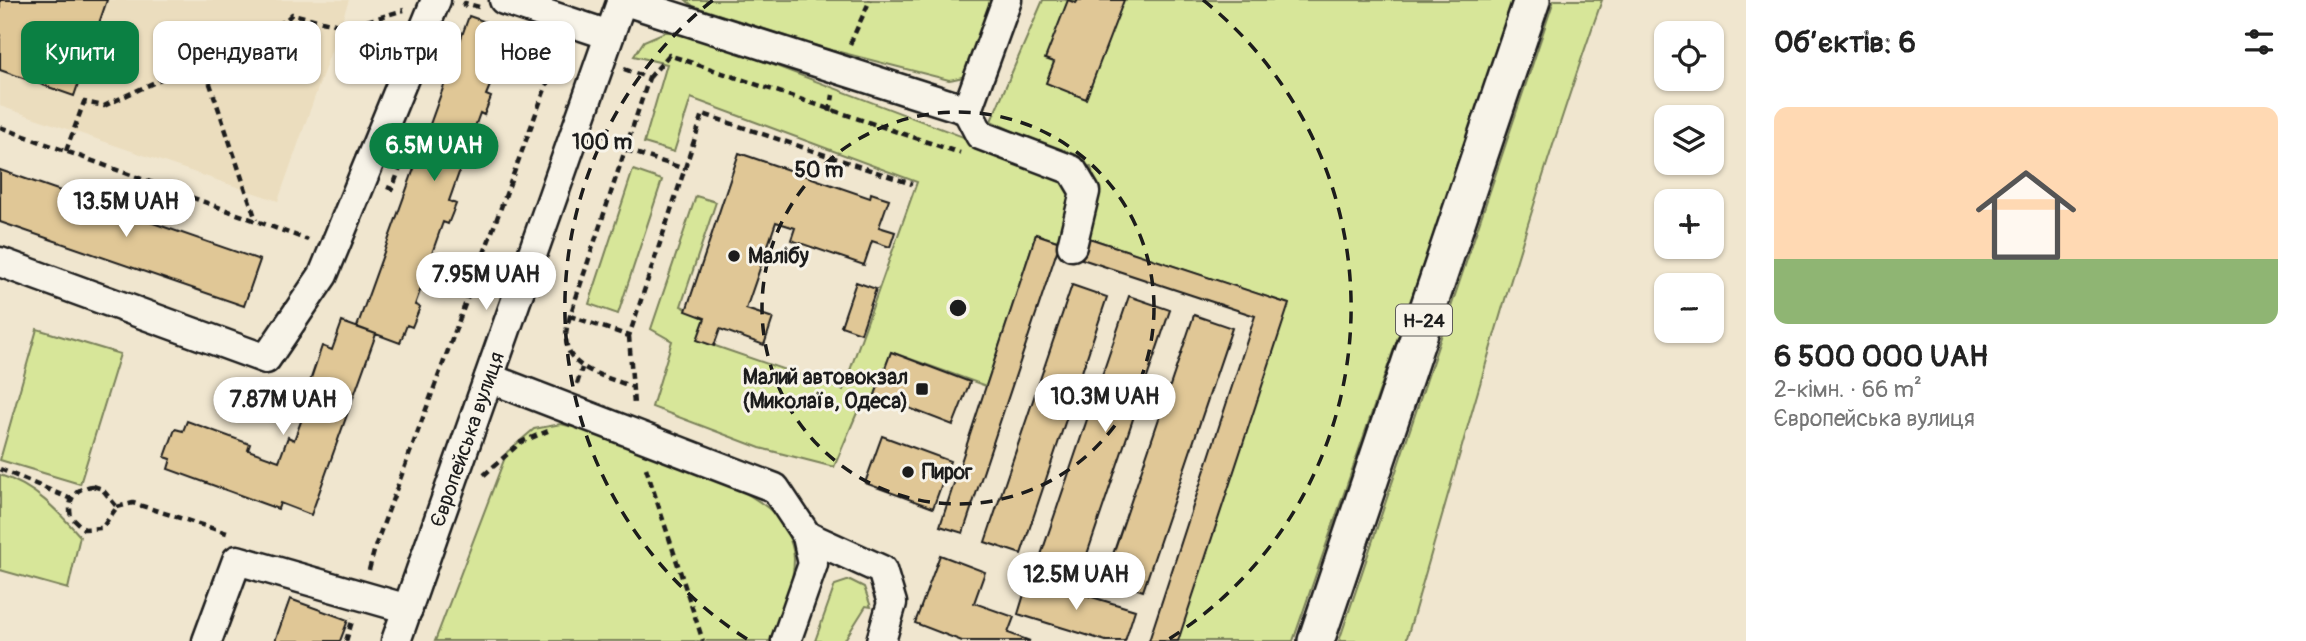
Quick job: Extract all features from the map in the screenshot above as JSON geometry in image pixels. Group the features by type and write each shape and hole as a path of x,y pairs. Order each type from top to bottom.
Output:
{"main road":[{"name":"Н-24","path":"1315,641 1532,0"}],"street":[{"path":"0,262 266,359 323,275 436,0"},
{"path":"622,0 967,110 981,135 1072,170 1085,192 1072,246"},
{"name":"Європейська вулиця","path":"396,641 622,0"},
{"path":"967,110 1007,0"},
{"path":"497,6 532,21"},
{"path":"575,38 605,48"},
{"path":"489,378 775,488 807,536 813,564 786,641"},
{"path":"807,536 882,570 892,603 881,641"},
{"path":"207,641 237,560 408,609"}],"path":[{"path":"460,15 465,3 497,6"},
{"path":"285,21 292,14 335,24"},
{"path":"575,38 605,48 649,78 564,335 572,358 582,368 633,387"},
{"path":"66,151 84,102 104,106 153,83"},
{"path":"210,84 257,221"},
{"path":"346,641 376,544 547,84"},
{"path":"704,641 636,434 629,336 703,114 912,184"},
{"path":"0,127 334,250"},
{"path":"382,185 392,189 416,127"},
{"path":"625,150 685,169"},
{"path":"570,316 629,336"},
{"path":"481,485 485,472 521,442 543,431 559,431 582,368"},
{"path":"0,469 71,499"},
{"path":"93,486 102,489 117,507 102,527 84,529 71,517 71,499 76,492 93,486"}],"shaded area":[{"path":"0,0 349,0 342,21 335,21 335,40 321,79 321,21 153,21 153,84 319,84 278,201 0,106"}],"green space":[{"path":"686,0 992,0 975,62 965,76 949,80 824,48 693,6"},
{"path":"1043,0 1516,0 1512,23 1435,230 1293,641 1164,641 1288,304 1086,237 1096,187 1091,167 991,121"},
{"path":"1554,0 1602,0 1523,239 1406,641 1339,641"},
{"path":"665,32 686,32 1069,177 1076,197 1060,242 1036,234 986,386 891,352 875,395 862,401 834,467 760,448 652,407 672,341 651,329 696,196 716,202 681,306 705,318 698,340 843,390 917,182 691,98 674,152 644,143 667,64 634,56 644,41"},
{"path":"633,170 662,180 618,314 589,304"},
{"path":"37,329 120,354 80,484 0,460"},
{"path":"561,424 640,447 698,469 749,495 773,513 789,538 794,559 789,590 770,641 435,641 507,452 534,429"},
{"path":"0,475 35,492 80,536 68,589 0,570"},
{"path":"850,580 864,587 871,607 866,606 844,641 815,641 835,585"}],"building":[{"path":"0,0 107,0 100,21 21,21 21,77 0,70"},
{"path":"1068,0 1076,3 1078,0 1124,0 1086,99 1046,83 1054,62 1045,59"},
{"path":"469,16 483,21 475,21 475,84 491,84 486,95 491,97 484,115 480,113 467,149 471,150 465,168 461,167 449,201 456,204 448,224 443,222 431,256 438,258 432,276 426,274 415,305 420,307 412,327 407,325 400,343 357,327 445,84 461,84 461,38"},
{"path":"40,84 78,84 74,96"},
{"name":"Малібу","path":"739,153 870,198 871,193 889,199 879,227 895,232 890,247 872,241 864,265 791,240 795,228 776,222 746,309 773,318 764,345 720,329 714,346 697,340 705,318 686,311"},
{"path":"0,170 260,260 244,306 0,222"},
{"path":"1036,234 1060,242 963,533 940,526"},
{"path":"1086,237 1289,304 1178,641 1149,641 1255,316 1079,258"},
{"path":"856,282 876,289 861,333 841,326"},
{"path":"1072,285 1107,297 1021,554 985,542"},
{"path":"1129,296 1170,310 1081,572 1040,558"},
{"path":"1194,315 1232,328 1143,591 1105,578"},
{"path":"342,322 376,334 311,515 280,503 278,509 168,469 171,459 165,457 175,429 183,431 187,421 250,444 248,450 279,461 288,437 294,440 312,392 307,390 322,346 332,350"},
{"name":"Малий автовокзал (Миколаїв, Одеса)","path":"891,352 970,382 953,425 875,395"},
{"name":"Пирог","path":"882,436 950,461 933,508 865,483"},
{"path":"940,555 985,572 974,603 1014,617 1008,633 1030,641 962,641 915,623"},
{"path":"1029,578 1135,610 1125,641 1106,641 1018,614"},
{"path":"290,599 348,620 340,641 275,641"}],"place":[{"name":"Малібу","path":"734,256"},
{"name":"Малий автовокзал (Миколаїв, Одеса)","path":"922,389"},
{"name":"Пирог","path":"908,472"}]}
